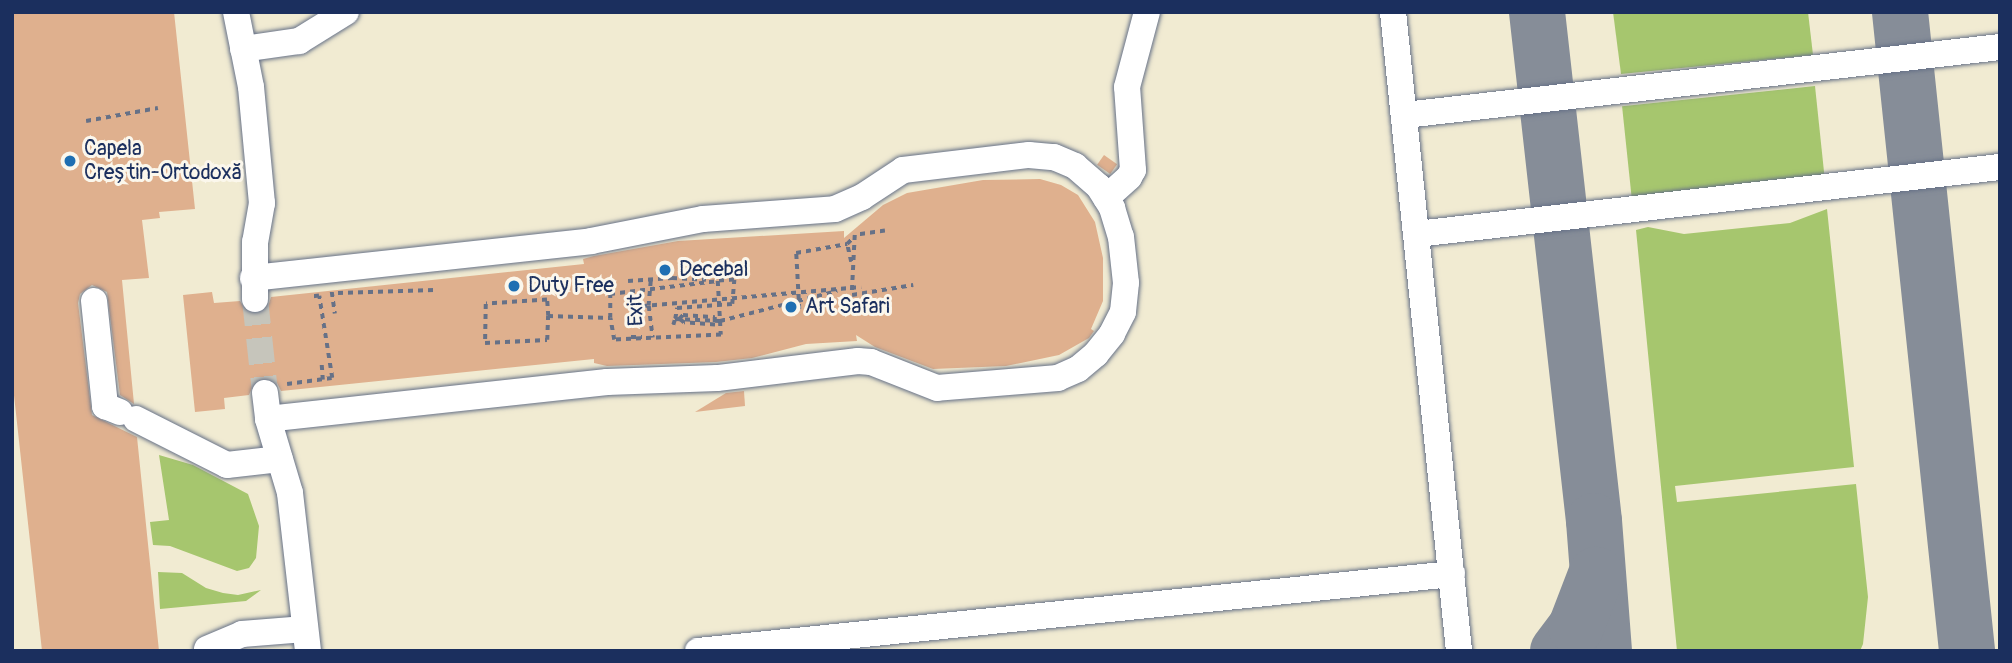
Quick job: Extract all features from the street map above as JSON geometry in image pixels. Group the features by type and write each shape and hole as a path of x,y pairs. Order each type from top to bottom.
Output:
{"lane":[{"path":"207,649 242,635 307,640 292,503 280,459 273,399 717,378 858,361 872,362 937,388 1058,378 1078,369 1096,354 1112,334 1123,312 1126,283 1121,237 1099,187 1075,166 1054,157 1029,155 903,170 862,197 835,209 703,219 591,241 254,289 255,242 262,203 251,87 236,12"},
{"path":"243,49 299,41 346,12"},
{"path":"1106,198 1133,170 1127,87 1147,12"},
{"path":"1393,12 1459,651"},
{"path":"1405,115 2000,47"},
{"path":"1417,233 2000,167"},
{"path":"94,301 106,406 227,465 280,459"},
{"path":"698,651 1451,574"}],"path":[{"path":"86,121 158,108"},
{"path":"885,232 855,235 852,295 912,285"},
{"path":"799,309 796,253 847,244 857,235"},
{"path":"847,244 855,288"},
{"path":"666,267 666,279"},
{"path":"628,281 672,278 734,280 732,304 741,318"},
{"name":"Exit","path":"651,281 649,306 653,338"},
{"path":"718,281 717,321 721,335 614,340 610,318 610,294 718,281"},
{"path":"632,307 861,287"},
{"path":"307,298 332,292 346,295 434,290"},
{"path":"677,319 684,323 715,325 717,321 837,291"},
{"path":"332,292 335,314"},
{"path":"273,399 332,378 319,296"},
{"path":"547,300 548,316 547,340 485,343 486,304 547,300"},
{"path":"677,319 677,308 732,304"},
{"path":"673,325 683,315 715,317 717,321"},
{"path":"548,316 610,318"},
{"path":"631,337 674,341 720,338 719,334"},
{"path":"322,365 323,381"}],"green space":[{"path":"1613,12 1808,12 1813,55 1621,74"},
{"path":"1815,86 1825,177 1632,198 1622,106"},
{"path":"1827,209 1854,467 1675,486 1677,502 1856,484 1868,597 1863,644 1860,651 1677,651 1636,230 1648,227 1684,234 1790,223"},
{"path":"159,455 193,465 248,494 259,526 256,558 249,568 237,571 170,546 153,545 150,522 169,520"},
{"path":"158,572 182,573 206,588 223,593 238,595 261,590 246,601 160,609"}],"building":[{"path":"12,12 174,12 195,209 159,212 160,218 142,220 149,278 122,280 134,404 120,395 107,292 92,285 80,294 78,303 92,415 137,437 159,651 42,651 12,377"},
{"path":"1104,155 1117,164 1110,174 1097,165"},
{"path":"1040,179 1061,185 1078,195 1095,222 1103,258 1103,301 1091,329 1094,331 1089,338 1059,355 1006,366 933,369 875,347 856,335 857,341 806,344 752,358 716,362 607,366 594,363 594,359 281,391 277,383 264,377 255,381 249,395 224,398 225,409 195,412 183,295 212,292 214,303 240,301 247,312 256,315 268,307 271,297 584,264 583,259 594,256 678,241 844,231 844,238 883,205 907,193 983,180"},
{"path":"744,391 745,406 695,412 726,393"}],"taxiway":[{"path":"1537,12 1594,521 1604,651"},
{"path":"1900,12 1967,651"},
{"path":"1558,651 1576,627 1596,575"}],"tunnel":[{"path":"255,299 265,393"}],"place":[{"name":"Capela Creștin-Ortodoxă","path":"70,161"},
{"name":"Decebal","path":"665,270"},
{"name":"Duty Free","path":"514,286"},
{"name":"Art Safari","path":"791,307"}]}
